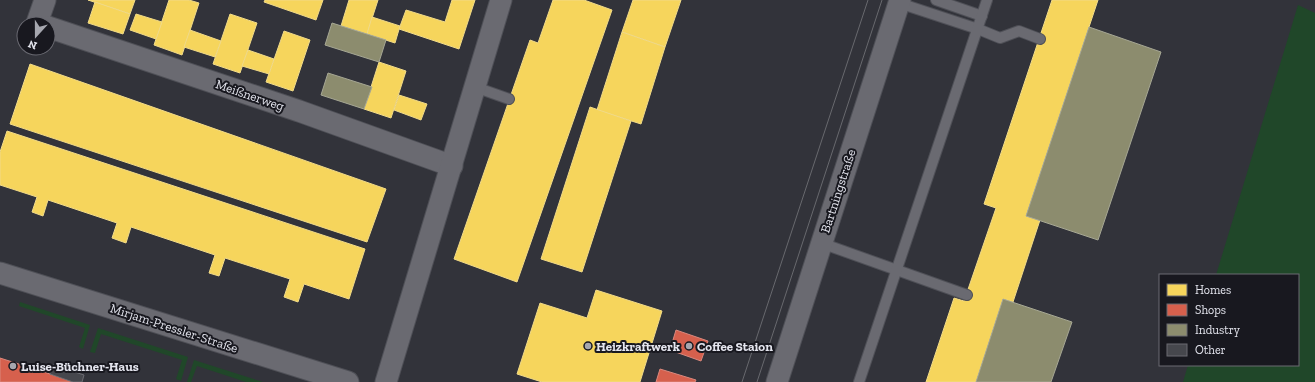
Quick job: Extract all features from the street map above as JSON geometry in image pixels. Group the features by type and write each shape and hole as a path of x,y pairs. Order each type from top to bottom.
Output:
{"street":[{"path":"39,16 45,0"},
{"path":"386,382 501,0"},
{"name":"Bartningstraße","path":"776,382 900,1"},
{"name":"Meißnerweg","path":"56,30 298,111 452,166"},
{"name":"Mirjam-Pressler-Straße","path":"0,273 348,382"}],"lane":[{"path":"936,0 982,16"},
{"path":"859,382 987,0"},
{"path":"900,1 1000,38 1019,31 1040,39"},
{"path":"475,87 509,99"},
{"path":"821,243 967,295"}],"green space":[{"path":"1298,5 1315,13 1315,382 1183,382 1188,366 1299,366 1299,274 1216,274"},
{"path":"20,302 90,325 83,349 79,347 85,328 19,306"},
{"path":"98,328 188,357 181,381 176,379 182,360 101,334 95,353 90,352"},
{"path":"194,360 263,382 246,382 197,366 191,382 187,382"}],"building: Homes":[{"path":"88,0 135,0 130,14"},
{"path":"169,0 189,0 199,3 182,55 154,45"},
{"path":"265,0 323,0 316,20 264,2"},
{"path":"349,0 378,0 367,34 341,26"},
{"path":"452,0 475,0 459,49 399,29 406,10 445,22"},
{"path":"553,0 584,0 612,10 517,282 454,259 530,40 538,43"},
{"path":"633,0 681,0 665,47 622,32"},
{"path":"1052,0 1098,0 1026,216 1040,220 1013,302 1003,299 976,382 926,382 954,298 964,301 996,208 984,204"},
{"path":"95,2 130,14 123,34 88,23"},
{"path":"136,14 162,22 156,39 130,30"},
{"path":"230,14 257,23 240,73 213,64"},
{"path":"372,17 400,26 395,43 367,34"},
{"path":"190,30 221,41 215,57 184,47"},
{"path":"284,31 310,40 293,91 266,82"},
{"path":"622,32 665,47 641,124 597,110"},
{"path":"248,50 274,59 269,74 242,66"},
{"path":"379,62 406,71 391,118 364,109"},
{"path":"30,64 386,189 367,242 10,124"},
{"path":"399,95 427,104 421,120 394,110"},
{"path":"590,107 631,121 582,272 541,259"},
{"path":"7,131 365,249 349,299 304,284 298,302 284,297 290,279 225,258 219,276 209,273 215,255 131,227 126,243 112,238 117,223 48,200 43,216 32,212 37,197 0,185 0,152"},
{"name":"Heizkraftwerk","path":"596,290 662,311 640,382 542,382 517,374 540,303 587,318"}],"building: Shops":[{"name":"Coffee Staion","path":"676,330 708,341 701,361 670,350"},
{"name":"Luise-Büchner-Haus","path":"0,358 50,374 73,382 0,382"},
{"path":"660,369 696,380 695,382 656,382"}],"building: Industry":[{"path":"332,23 386,40 379,62 325,45"},
{"path":"1089,27 1161,52 1098,240 1026,216"},
{"path":"328,73 372,87 364,109 321,95"},
{"path":"1003,299 1072,322 1051,382 976,382"}],"building: Other":[{"path":"53,365 84,375 82,382 73,382 50,374"}],"tram line":[{"path":"742,382 868,0"},
{"path":"757,382 882,0"}],"place":[{"name":"Heizkraftwerk","path":"588,346"},
{"name":"Coffee Staion","path":"689,346"},
{"name":"Luise-Büchner-Haus","path":"13,366"}]}
